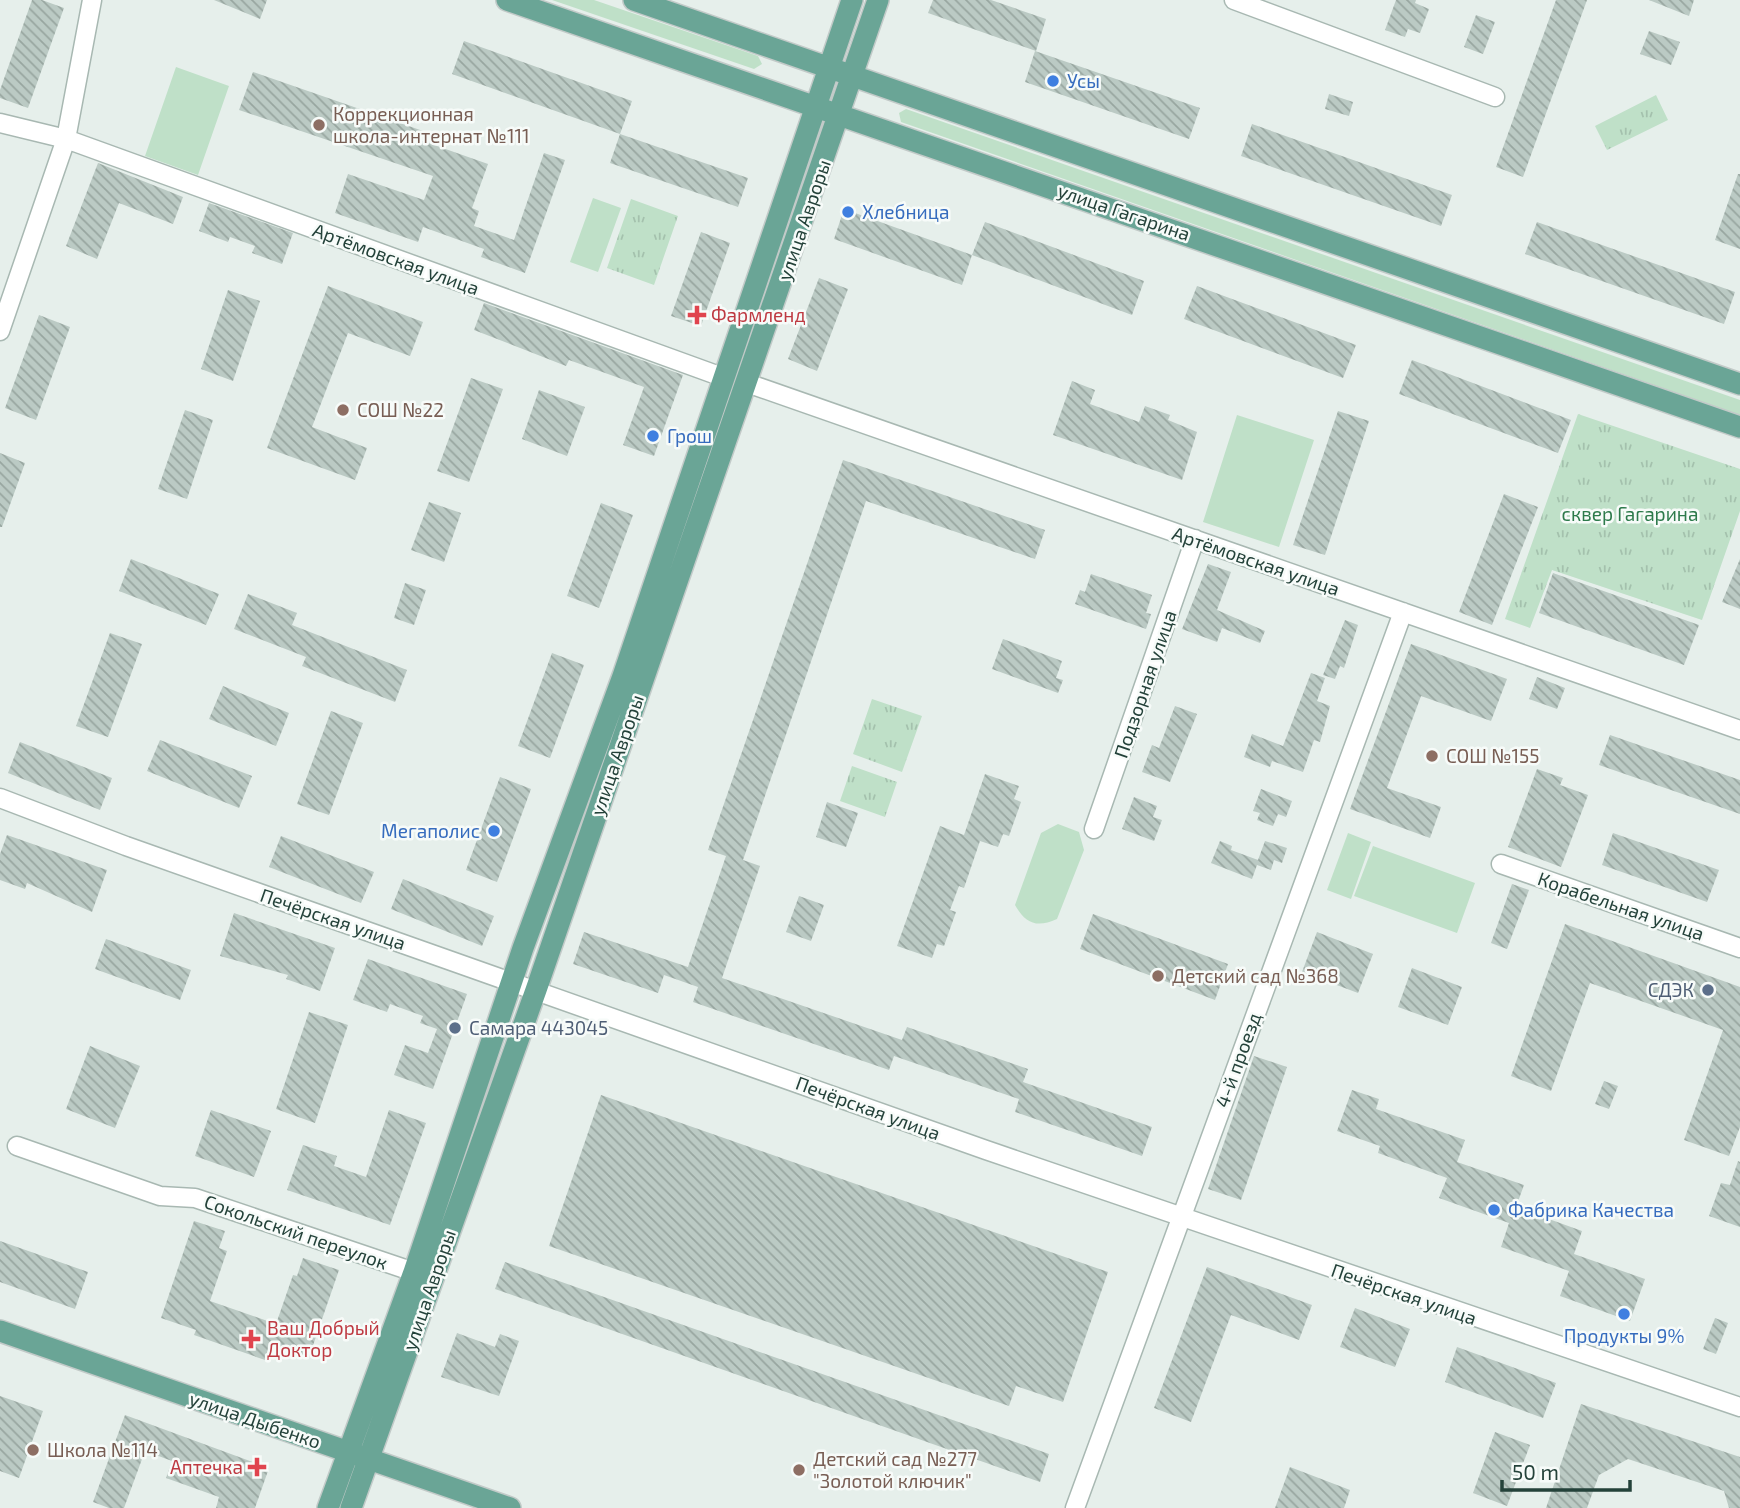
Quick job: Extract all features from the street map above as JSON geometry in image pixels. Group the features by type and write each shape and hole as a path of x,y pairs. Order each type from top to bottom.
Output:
{"main road":[{"name":"улица Гагарина","path":"507,0 1740,427"},
{"name":"улица Гагарина","path":"634,0 1740,384"},
{"name":"улица Авроры","path":"351,1508 359,1456 414,1272 511,981 623,676 852,0"},
{"name":"улица Авроры","path":"328,1508 359,1456 536,990 878,0"},
{"name":"улица Дыбенко","path":"0,1331 510,1508"}],"street":[{"path":"0,331 66,139 92,0"},
{"path":"1234,0 1495,97"},
{"name":"Артёмовская улица","path":"0,122 66,139 725,378"},
{"name":"Артёмовская улица","path":"747,383 1740,730"},
{"name":"Подзорная улица","path":"1094,829 1195,539"},
{"name":"4-й проезд","path":"1075,1508 1403,612"},
{"name":"Печёрская улица","path":"0,798 126,846 1181,1218 1740,1407"},
{"name":"Корабельная улица","path":"1501,864 1740,948"},
{"name":"Сокольский переулок","path":"17,1146 160,1196 195,1198 414,1272"}],"green space":[{"path":"552,0 594,0 758,56 762,64 754,69"},
{"path":"176,67 229,86 198,175 145,156"},
{"path":"1656,95 1668,120 1607,150 1595,126"},
{"path":"906,109 1740,400 1740,415 901,122 899,113"},
{"path":"593,198 621,208 598,272 570,262"},
{"path":"631,199 678,216 654,285 607,268"},
{"name":"сквер Гагарина","path":"1578,414 1740,469 1740,511 1702,620 1552,570 1530,628 1505,619"},
{"path":"1237,415 1314,440 1279,547 1203,522"},
{"path":"872,699 922,716 902,772 853,754"},
{"path":"852,766 897,782 885,817 840,801"},
{"path":"1058,824 1079,832 1084,850 1057,919 1038,924 1023,916 1015,905 1041,833"},
{"path":"1348,833 1371,842 1351,899 1327,890"},
{"path":"1373,846 1475,883 1457,933 1354,896"}],"building":[{"path":"32,0 42,0 64,8 28,108 0,98 0,90"},
{"path":"214,0 267,0 260,19"},
{"path":"933,0 991,0 1046,19 1036,51 928,13"},
{"path":"1396,0 1416,0 1415,3 1429,9 1420,33 1408,29 1405,37 1385,30"},
{"path":"1556,0 1587,0 1523,177 1496,167"},
{"path":"1649,0 1694,0 1689,16"},
{"path":"1476,15 1495,22 1483,54 1464,47"},
{"path":"1649,31 1680,42 1671,65 1640,54"},
{"path":"464,41 632,101 620,134 452,74"},
{"path":"1035,51 1200,108 1189,139 1025,82"},
{"path":"253,72 423,131 420,140 488,164 472,208 479,211 474,226 514,240 544,153 565,160 525,273 481,257 484,249 423,227 418,242 335,213 348,174 424,200 433,176 239,110"},
{"path":"1329,94 1353,102 1349,116 1325,109"},
{"path":"1252,124 1452,195 1441,226 1241,156"},
{"path":"620,134 748,178 738,207 610,163"},
{"path":"98,163 183,197 173,224 119,203 97,259 66,246"},
{"path":"1740,174 1740,249 1715,240"},
{"path":"209,203 293,233 282,264 252,253 255,246 230,237 228,242 199,231"},
{"path":"844,209 972,255 962,285 834,239"},
{"path":"985,222 1144,281 1132,315 972,255"},
{"path":"1537,222 1735,292 1724,324 1525,254"},
{"path":"701,232 730,243 701,326 671,316"},
{"path":"819,278 848,289 817,371 788,359"},
{"path":"328,286 423,322 410,356 348,333 312,427 367,448 355,480 267,448"},
{"path":"1197,286 1356,345 1343,378 1184,319"},
{"path":"228,290 260,301 233,381 201,369"},
{"path":"484,303 683,375 654,456 623,445 644,387 569,360 566,366 474,330"},
{"path":"39,315 70,327 36,420 5,408"},
{"path":"1412,360 1571,420 1558,453 1399,394"},
{"path":"471,378 503,389 469,482 437,471"},
{"path":"1072,381 1095,390 1090,404 1139,422 1145,406 1170,415 1168,420 1197,432 1182,480 1053,435"},
{"path":"539,390 585,407 567,456 522,439"},
{"path":"185,410 213,420 187,499 158,489"},
{"path":"1338,411 1369,421 1325,555 1293,545"},
{"path":"0,453 25,463 2,527 0,527"},
{"path":"843,460 1045,530 1035,559 866,501 743,860 760,866 722,978 902,1040 907,1027 1028,1069 1023,1082 1152,1127 1142,1156 1015,1112 1019,1099 894,1056 889,1070 693,1002 698,987 664,975 658,993 573,964 584,932 688,967 726,856 708,850"},
{"path":"1504,494 1538,507 1492,625 1459,612"},
{"path":"429,502 461,513 444,562 411,550"},
{"path":"601,503 633,515 599,608 567,596"},
{"path":"131,559 219,594 206,625 119,591"},
{"path":"1740,559 1740,609 1722,602"},
{"path":"1208,564 1231,572 1217,610 1265,631 1260,643 1222,628 1217,642 1182,629"},
{"path":"1553,573 1699,625 1684,665 1539,613"},
{"path":"1091,574 1152,595 1146,613 1151,614 1146,629 1075,604 1080,590 1085,592"},
{"path":"405,583 426,590 414,625 394,618"},
{"path":"248,594 297,613 292,625 407,670 395,702 302,666 306,657 234,629"},
{"path":"1345,620 1358,625 1344,668 1340,666 1335,679 1323,675"},
{"path":"110,633 142,644 108,737 76,726"},
{"path":"1003,639 1062,661 1056,678 1063,680 1058,693 992,669"},
{"path":"1411,644 1507,679 1491,721 1421,696 1387,788 1441,807 1430,838 1350,809"},
{"path":"552,653 584,665 550,758 518,746"},
{"path":"1311,673 1325,678 1317,701 1330,706 1320,742 1314,740 1303,772 1272,761 1270,767 1244,757 1252,734 1283,746"},
{"path":"1537,677 1565,688 1557,709 1529,699"},
{"path":"223,686 289,713 276,746 209,719"},
{"path":"1175,706 1197,714 1170,782 1142,772 1152,745 1159,748"},
{"path":"331,711 363,723 329,815 297,804"},
{"path":"1610,735 1740,780 1740,814 1599,765"},
{"path":"160,740 252,776 239,808 147,771"},
{"path":"20,742 112,778 100,810 8,773"},
{"path":"1537,769 1563,778 1560,785 1588,795 1561,867 1508,847"},
{"path":"985,774 1019,786 1014,799 1021,802 1009,836 1003,834 998,847 980,841 964,888 959,886 950,910 956,912 944,946 937,944 932,958 897,946 940,826 964,835"},
{"path":"500,777 531,789 497,882 466,870"},
{"path":"1261,789 1292,801 1286,817 1278,814 1273,826 1257,820 1260,813 1253,811"},
{"path":"1134,797 1157,806 1153,817 1162,820 1154,841 1122,829"},
{"path":"827,802 858,813 846,847 816,837"},
{"path":"1613,833 1719,870 1707,902 1602,865"},
{"path":"7,835 107,870 92,912 27,883 25,889 0,880 0,854"},
{"path":"281,836 374,872 361,903 269,867"},
{"path":"1220,841 1232,846 1231,850 1258,860 1265,841 1287,848 1282,863 1274,860 1271,870 1257,865 1252,879 1211,863"},
{"path":"403,879 494,916 482,946 391,909"},
{"path":"1512,884 1529,890 1507,949 1491,943"},
{"path":"799,896 824,905 811,941 786,932"},
{"path":"234,913 335,948 320,991 286,979 288,975 220,956"},
{"path":"1093,914 1228,964 1215,1000 1080,949"},
{"path":"1565,924 1740,987 1740,1127 1729,1156 1684,1140 1723,1030 1590,983 1551,1091 1511,1076"},
{"path":"1317,932 1373,954 1358,993 1302,972"},
{"path":"106,939 191,970 180,1000 95,969"},
{"path":"368,959 467,994 433,1089 394,1075 405,1045 428,1053 437,1029 420,1023 423,1016 390,1004 387,1012 353,1000"},
{"path":"1412,968 1462,987 1448,1025 1398,1007"},
{"path":"309,1012 348,1025 315,1123 276,1109"},
{"path":"90,1046 140,1066 115,1128 66,1109"},
{"path":"1254,1056 1287,1067 1241,1200 1208,1189"},
{"path":"1604,1081 1618,1086 1609,1109 1595,1104"},
{"path":"1352,1090 1379,1099 1376,1109 1465,1140 1457,1162 1524,1185 1516,1207 1582,1231 1574,1254 1645,1279 1630,1321 1560,1296 1569,1271 1501,1247 1509,1223 1439,1198 1447,1178 1378,1153 1380,1146 1337,1131"},
{"path":"601,1095 1108,1272 1063,1402 1016,1386 1009,1406 549,1246"},
{"path":"211,1110 271,1131 254,1177 195,1156"},
{"path":"389,1110 426,1123 390,1225 287,1190 303,1145 337,1156 334,1166 366,1177"},
{"path":"1738,1161 1740,1227 1709,1216 1721,1183 1730,1185"},
{"path":"194,1221 225,1231 219,1248 227,1251 210,1301 276,1324 293,1275 297,1276 303,1258 339,1270 309,1357 270,1344 265,1360 194,1335 196,1330 161,1318"},
{"path":"0,1241 88,1272 75,1309 0,1282"},
{"path":"505,1262 1049,1454 1040,1482 495,1289"},
{"path":"1207,1267 1312,1305 1299,1340 1231,1315 1191,1422 1154,1408"},
{"path":"1355,1308 1410,1329 1395,1367 1340,1347"},
{"path":"1715,1318 1728,1323 1716,1354 1703,1349"},
{"path":"457,1333 495,1347 500,1334 519,1341 499,1396 441,1377"},
{"path":"1457,1347 1556,1383 1543,1418 1445,1382"},
{"path":"0,1396 43,1411 19,1478 0,1471"},
{"path":"1581,1404 1740,1457 1740,1508 1729,1508 1724,1491 1628,1459 1599,1475 1587,1508 1546,1508"},
{"path":"125,1415 269,1468 255,1508 216,1508 219,1497 166,1478 172,1461 145,1451 124,1508 109,1508 93,1502"},
{"path":"1495,1432 1530,1445 1507,1506 1473,1493"},
{"path":"1290,1467 1350,1490 1344,1508 1275,1508"}],"place":[{"name":"Усы","path":"1053,81"},
{"name":"Коррекционная школа-интернат №111","path":"319,125"},
{"name":"Хлебница","path":"848,212"},
{"name":"Фармленд","path":"697,315"},
{"name":"СОШ №22","path":"343,410"},
{"name":"Грош","path":"653,436"},
{"name":"СОШ №155","path":"1432,756"},
{"name":"Мегаполис","path":"494,831"},
{"name":"Детский сад №368","path":"1158,976"},
{"name":"СДЭК","path":"1708,990"},
{"name":"Самара 443045","path":"455,1028"},
{"name":"Фабрика Качества","path":"1494,1210"},
{"name":"Продукты 9%","path":"1624,1314"},
{"name":"Ваш Добрый Доктор","path":"251,1339"},
{"name":"Школа №114","path":"33,1450"},
{"name":"Аптечка","path":"257,1467"},
{"name":"Детский сад №277 \"Золотой ключик\"","path":"799,1470"}]}
